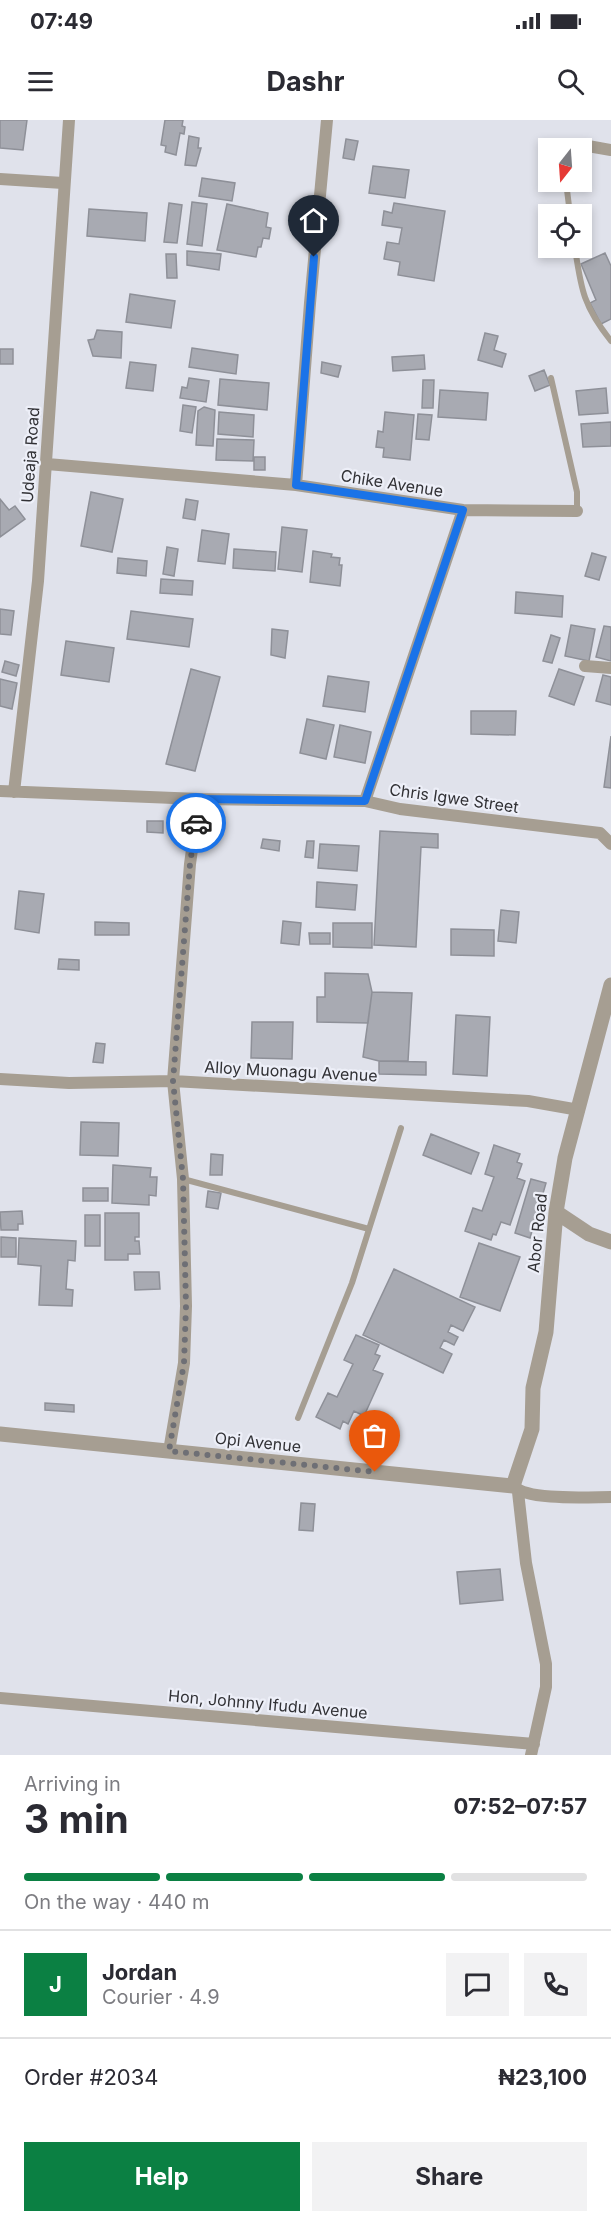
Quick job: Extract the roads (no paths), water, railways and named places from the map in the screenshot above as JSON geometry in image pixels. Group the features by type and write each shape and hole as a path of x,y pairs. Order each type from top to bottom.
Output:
{"street":[{"name":"Udeaja Road","path":"14,792 38,581 69,120"},
{"path":"296,485 327,120"},
{"path":"592,147 611,150"},
{"path":"0,179 63,183"},
{"name":"Chike Avenue","path":"46,464 296,485 463,510 365,801"},
{"path":"463,510 577,511"},
{"path":"585,666 611,668"},
{"name":"Chris Igwe Street","path":"0,791 199,799 365,801 400,809 600,833 611,844"},
{"path":"169,1451 184,1363 183,1179 173,1081 190,864 199,799"},
{"name":"Abor Road","path":"515,1489 532,1429 533,1388 546,1332 556,1212 566,1158 611,985"},
{"name":"Alloy Muonagu Avenue","path":"0,1079 69,1083 173,1081 528,1101 579,1110"},
{"path":"556,1212 589,1234 611,1242"},
{"name":"Opi Avenue","path":"0,1434 515,1489"},
{"path":"533,1749 546,1687 546,1664 525,1563 515,1489 548,1495 611,1497"},
{"name":"Hon, Johnny Ifudu Avenue","path":"0,1698 533,1749"}],"lane":[{"path":"577,258 585,302 598,325 611,341"},
{"path":"551,378 577,492 577,511"},
{"path":"298,1418 352,1283 401,1128"},
{"path":"183,1179 369,1229"}]}
